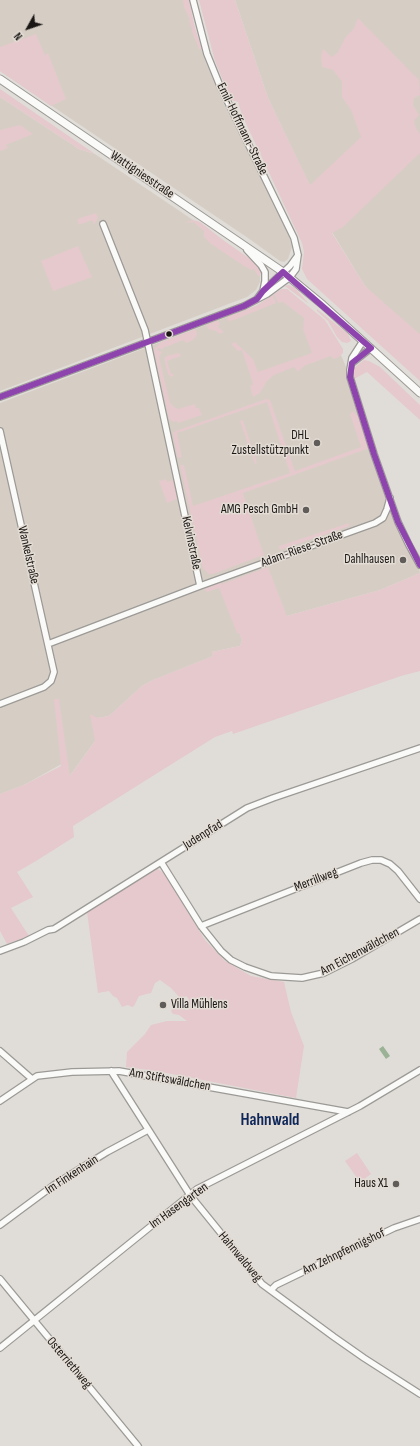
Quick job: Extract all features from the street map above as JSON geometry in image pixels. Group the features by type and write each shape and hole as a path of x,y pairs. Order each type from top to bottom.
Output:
{"main road":[{"name":"Wattigniesstraße","path":"0,79 284,272 420,393"}],"street":[{"name":"Emil-Hoffmann-Straße","path":"193,0 207,54 220,86 294,238 298,255"},
{"name":"Kelvinstraße","path":"48,644 200,586 145,330 103,224"},
{"path":"239,242 261,265 265,272 263,291"},
{"path":"257,299 263,291 284,272 298,255"},
{"path":"0,397 244,306 267,294 290,277 296,269 298,255"},
{"path":"363,341 352,358 350,378 390,498 409,545 420,565"},
{"path":"352,363 371,348"},
{"name":"Wankelstraße","path":"0,431 54,672 53,679 44,687 0,704"},
{"name":"Adam-Riese-Straße","path":"200,586 376,523 383,518 390,498"},
{"name":"Judenpfad","path":"0,951 54,929 247,808 420,748"},
{"name":"Merrillweg","path":"201,926 372,860 381,860 390,864 398,871 420,899"},
{"name":"Am Eichenwäldchen","path":"160,862 201,926 221,951 231,960 245,968 262,974 291,978 313,976 334,968 420,919"},
{"path":"0,1051 32,1078 0,1101"},
{"name":"Im Hasengarten","path":"0,1348 197,1190 348,1112 420,1070"},
{"name":"Hahnwaldweg","path":"111,1071 190,1195 258,1280 364,1358 420,1394"},
{"name":"Am Stiftswäldchen","path":"32,1078 72,1072 119,1071 348,1112"},
{"name":"Im Finkenhain","path":"0,1225 60,1181 107,1152 148,1130"},
{"name":"Am Zehnpfennigshof","path":"271,1290 276,1285 394,1228 420,1219"},
{"name":"Osterriethweg","path":"0,1279 138,1446"}],"shaded area":[{"path":"0,0 188,0 195,30 205,60 220,96 289,236 292,247 288,259 284,262 280,261 0,71"},
{"path":"183,0 189,0 195,28 202,49 199,49 192,32 190,20 184,7"},
{"path":"199,0 235,0 268,98 310,185 361,137 351,110 342,97 342,82 333,70 322,67 321,56 323,49 332,57 338,52 345,38 354,28 358,18 419,80 420,95 414,98 413,105 419,115 414,121 420,134 420,153 343,227 332,233 365,286 420,334 420,381 307,279 302,269 304,252 302,243 242,115 238,102 231,100 215,61"},
{"path":"235,0 420,0 420,341 365,286 332,232 268,98"},
{"path":"36,34 45,55 48,53 66,99 51,106 0,71 0,47"},
{"path":"0,89 95,154 79,149 0,97"},
{"path":"0,97 79,149 95,154 193,220 260,272 260,282 256,290 247,297 0,391"},
{"path":"20,125 33,134 6,145 8,148 0,151 0,130"},
{"path":"96,213 98,218 94,224 92,220 79,225 77,219"},
{"path":"193,220 200,222 256,263 260,269 260,276 258,276 254,269 251,270 244,266 211,244 204,237 204,231 193,222 187,223"},
{"path":"78,246 92,277 53,291 41,261"},
{"path":"289,285 295,288 309,304 285,286"},
{"path":"282,289 287,289 337,348 341,355 406,544 420,573 380,590 287,616 222,584 242,640 240,646 212,652 213,656 153,680 142,686 109,716 98,718 95,741 69,777 67,761 24,785 0,794 0,403 256,306"},
{"path":"282,289 287,289 325,320 343,349 343,353 339,357 333,359 331,356 304,366 298,372 294,367 274,375 267,381 260,393 253,397 250,386 253,384 242,350 238,351 231,344 235,342 253,359 258,372 312,353 303,329 304,318 283,302 278,303 274,294"},
{"path":"273,295 276,303 228,321 227,317 256,306"},
{"path":"317,309 348,334 351,341 347,343 342,342 337,337 328,321 317,311"},
{"path":"218,320 220,324 218,327 224,332 220,334 216,331 208,329 206,325"},
{"path":"196,329 197,335 193,340 186,343 184,340 163,348 163,350 158,348 157,350 162,352 159,357 170,403 178,409 195,404 196,408 199,408 202,415 178,423 177,421 173,422 169,419 154,350 161,342"},
{"path":"179,353 181,356 167,361 171,374 174,374 171,377 168,374 164,358"},
{"path":"364,360 380,367 420,405 420,420 367,372 354,379 354,368"},
{"path":"266,399 270,400 295,471 361,447 350,414 353,411 361,420 368,442 367,449 243,493 264,555 213,574 209,574 203,569 180,465 184,465 193,506 290,473 267,402 177,433 182,457 178,458 173,432"},
{"path":"243,420 257,463 255,464 240,421"},
{"path":"166,479 167,482 173,480 177,499 167,503 159,481"},
{"path":"349,523 350,526 280,550 279,546"},
{"path":"268,567 287,616 380,590 420,573 420,671 401,676 233,734 232,731 215,737 73,826 74,837 17,872 33,897 11,908 29,936 7,944 0,931 0,794 24,785 61,766 54,699 59,699 70,776 95,741 90,714 98,718 109,716 142,686 153,680 213,656 212,652 240,646 242,640 239,633 237,633 219,588 207,592 204,589"},
{"path":"156,868 164,873 205,940 225,961 251,976 284,982 291,1012 304,1046 296,1098 156,1071 126,1067 127,1052 145,1034 151,1025 167,1021 187,1021 179,1015 173,1014 171,1011 172,1009 176,1009 181,1004 183,1004 185,1010 190,1009 187,1002 189,999 186,996 180,998 171,988 160,980 155,983 151,993 139,996 132,1007 128,1005 122,1007 117,998 109,991 98,993 87,912"},
{"path":"383,1046 390,1056 386,1059 379,1049"},
{"path":"357,1153 371,1174 360,1182 345,1161"}],"transit line":[{"path":"0,397 244,306 257,299 263,291 283,272 371,348 352,363 350,377 374,454 398,522 420,565"}],"place":[{"name":"DHL Zustellstützpunkt","path":"317,443"},
{"name":"AMG Pesch GmbH","path":"306,510"},
{"name":"Dahlhausen","path":"403,560"},
{"name":"Villa Mühlens","path":"163,1005"},
{"name":"Haus X1","path":"396,1184"}],"district":[{"name":"Hahnwald","path":"270,1121"}]}
